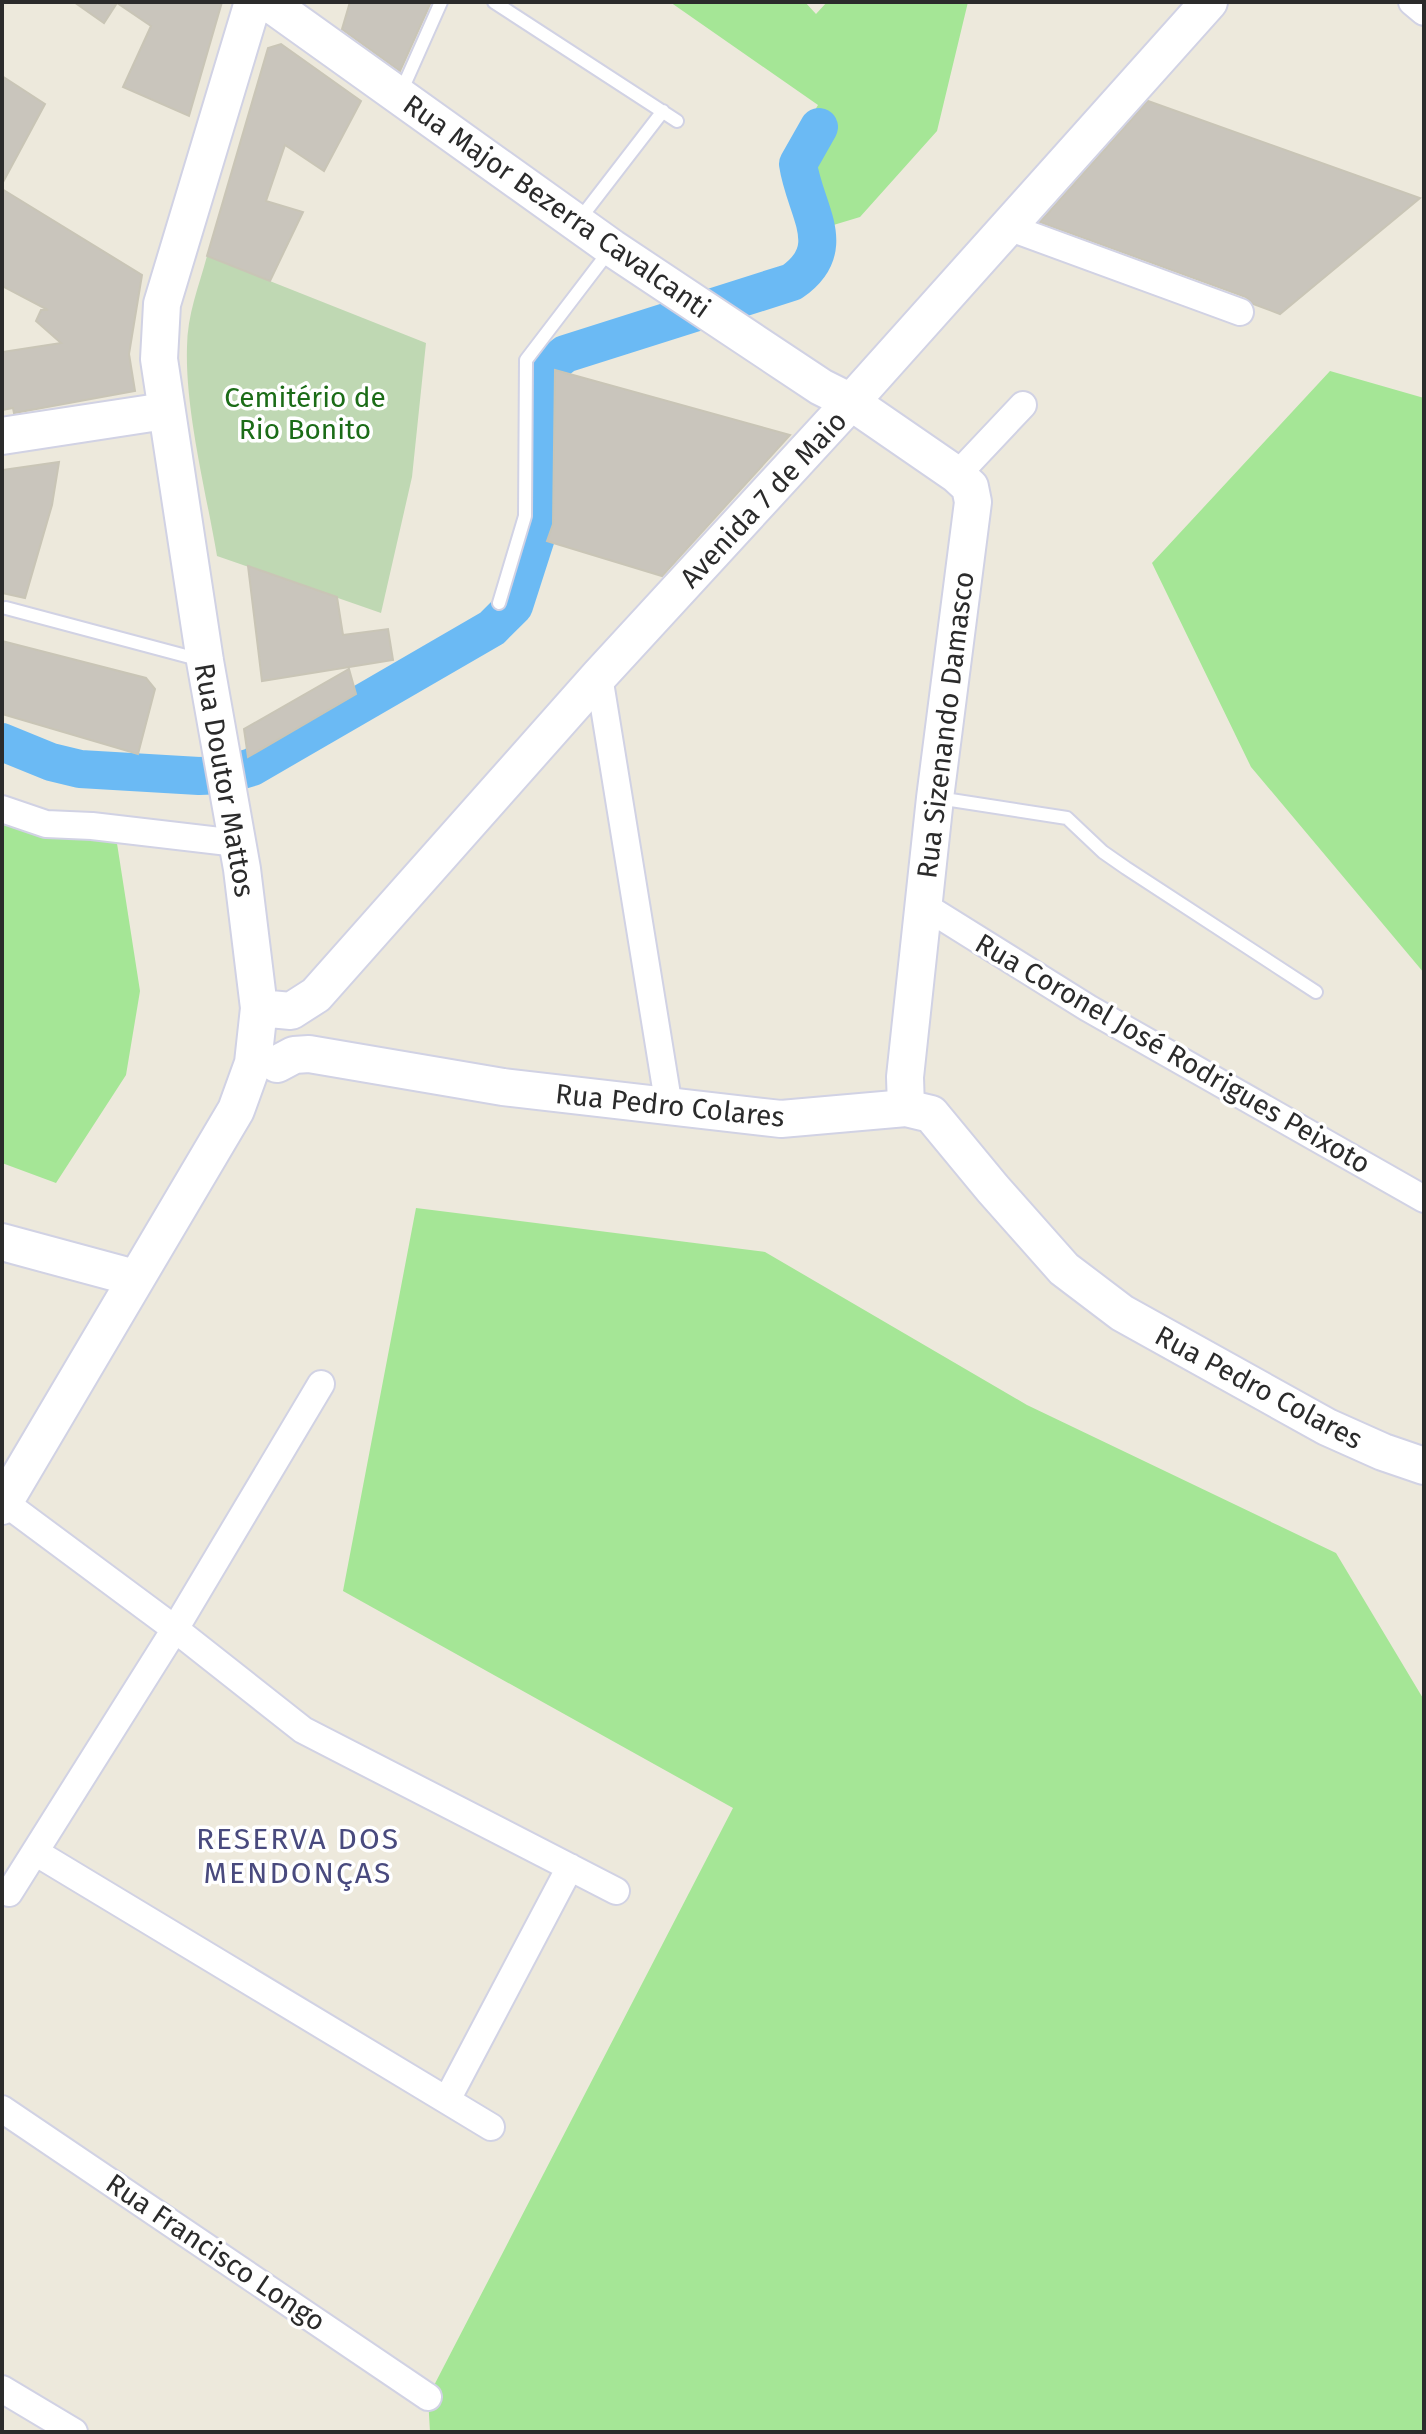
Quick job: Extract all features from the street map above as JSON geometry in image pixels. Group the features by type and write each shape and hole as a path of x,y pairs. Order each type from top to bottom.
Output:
{"main road":[{"name":"Rua Doutor Mattos","path":"3,1504 236,1110 253,1063 259,1008 237,843 205,661 159,359 162,304 253,2"},
{"name":"Rua Major Bezerra Cavalcanti","path":"268,2 612,248 821,387 851,402"},
{"name":"Avenida 7 de Maio","path":"236,1110 277,1064 299,1030 316,995 599,676 851,402 1209,2"},
{"path":"851,402 957,475"},
{"path":"2,436 165,411"},
{"name":"Rua Sizenando Damasco","path":"906,1108 905,1077 923,905 973,502 970,487 957,475"},
{"name":"Avenida 7 de Maio","path":"259,1008 291,1011 316,995"},
{"name":"Rua Pedro Colares","path":"277,1064 294,1055 309,1054 503,1087 781,1119 906,1108 931,1114 1064,1269 1122,1313 1327,1427 1424,1466"},
{"path":"2,1242 135,1278"}],"street":[{"path":"1412,2 1424,12"},
{"path":"1008,227 1240,312"},
{"path":"957,475 1023,405"},
{"path":"599,676 669,1107"},
{"path":"2,809 46,824 92,826 237,843"},
{"name":"Rua Coronel José Rodrigues Peixoto","path":"923,905 1088,1008 1424,1199"},
{"path":"9,1893 175,1629 321,1384"},
{"path":"3,1504 175,1629 303,1730 616,1891"},
{"path":"35,1852 448,2098 491,2127"},
{"path":"448,2098 570,1867"},
{"name":"Rua Francisco Longo","path":"2,2109 428,2397"},
{"path":"2,2389 74,2432"}],"lane":[{"path":"399,95 441,2"},
{"path":"494,2 677,121"},
{"path":"577,222 663,111"},
{"path":"499,603 525,516 526,360 612,248"},
{"path":"6,608 205,661"},
{"path":"935,798 1067,818 1103,852 1316,992"}],"green space":[{"path":"670,2 805,2 816,14 827,2 968,2 937,131 860,217 807,233 790,184 788,167 794,143 818,105"},
{"name":"Cemitério de Rio Bonito","path":"207,256 426,343 412,477 381,613 217,556 193,424 187,372 189,324"},
{"path":"1330,371 1424,398 1424,973 1251,767 1152,563"},
{"path":"2,819 116,837 140,991 126,1075 56,1183 2,1163"},
{"path":"416,1208 765,1252 1027,1405 1336,1553 1424,1700 1424,2432 430,2432 428,2397 733,1808 343,1591"}],"building":[{"path":"74,2 222,2 189,116 123,87 151,26 117,3 104,23"},
{"path":"350,2 431,2 400,71 342,29"},
{"path":"281,44 361,101 324,171 285,145 266,201 303,212 270,281 207,256 268,48"},
{"path":"2,76 45,104 2,184"},
{"path":"1148,101 1420,198 1280,314 1253,304 1246,297 1040,222"},
{"path":"2,189 142,275 129,354 135,391 14,413 13,408 2,410 2,352 61,343 36,321 41,310 48,310 2,286"},
{"path":"555,370 790,435 662,576 547,541 553,524"},
{"path":"59,462 52,505 25,598 2,593 2,470"},
{"path":"248,566 337,597 343,635 388,629 393,660 262,681"},
{"path":"2,641 146,678 155,689 138,754 2,714"},
{"path":"349,669 356,694 248,757 244,729"}],"waterway":[{"path":"2,742 51,762 80,769 225,775 252,767 492,628 514,606 541,522 549,374 555,362 565,354 792,282 807,269 815,256 816,228 798,164 819,127"}],"district":[{"name":"RESERVA DOS MENDONÇAS","path":"298,1856"}]}
